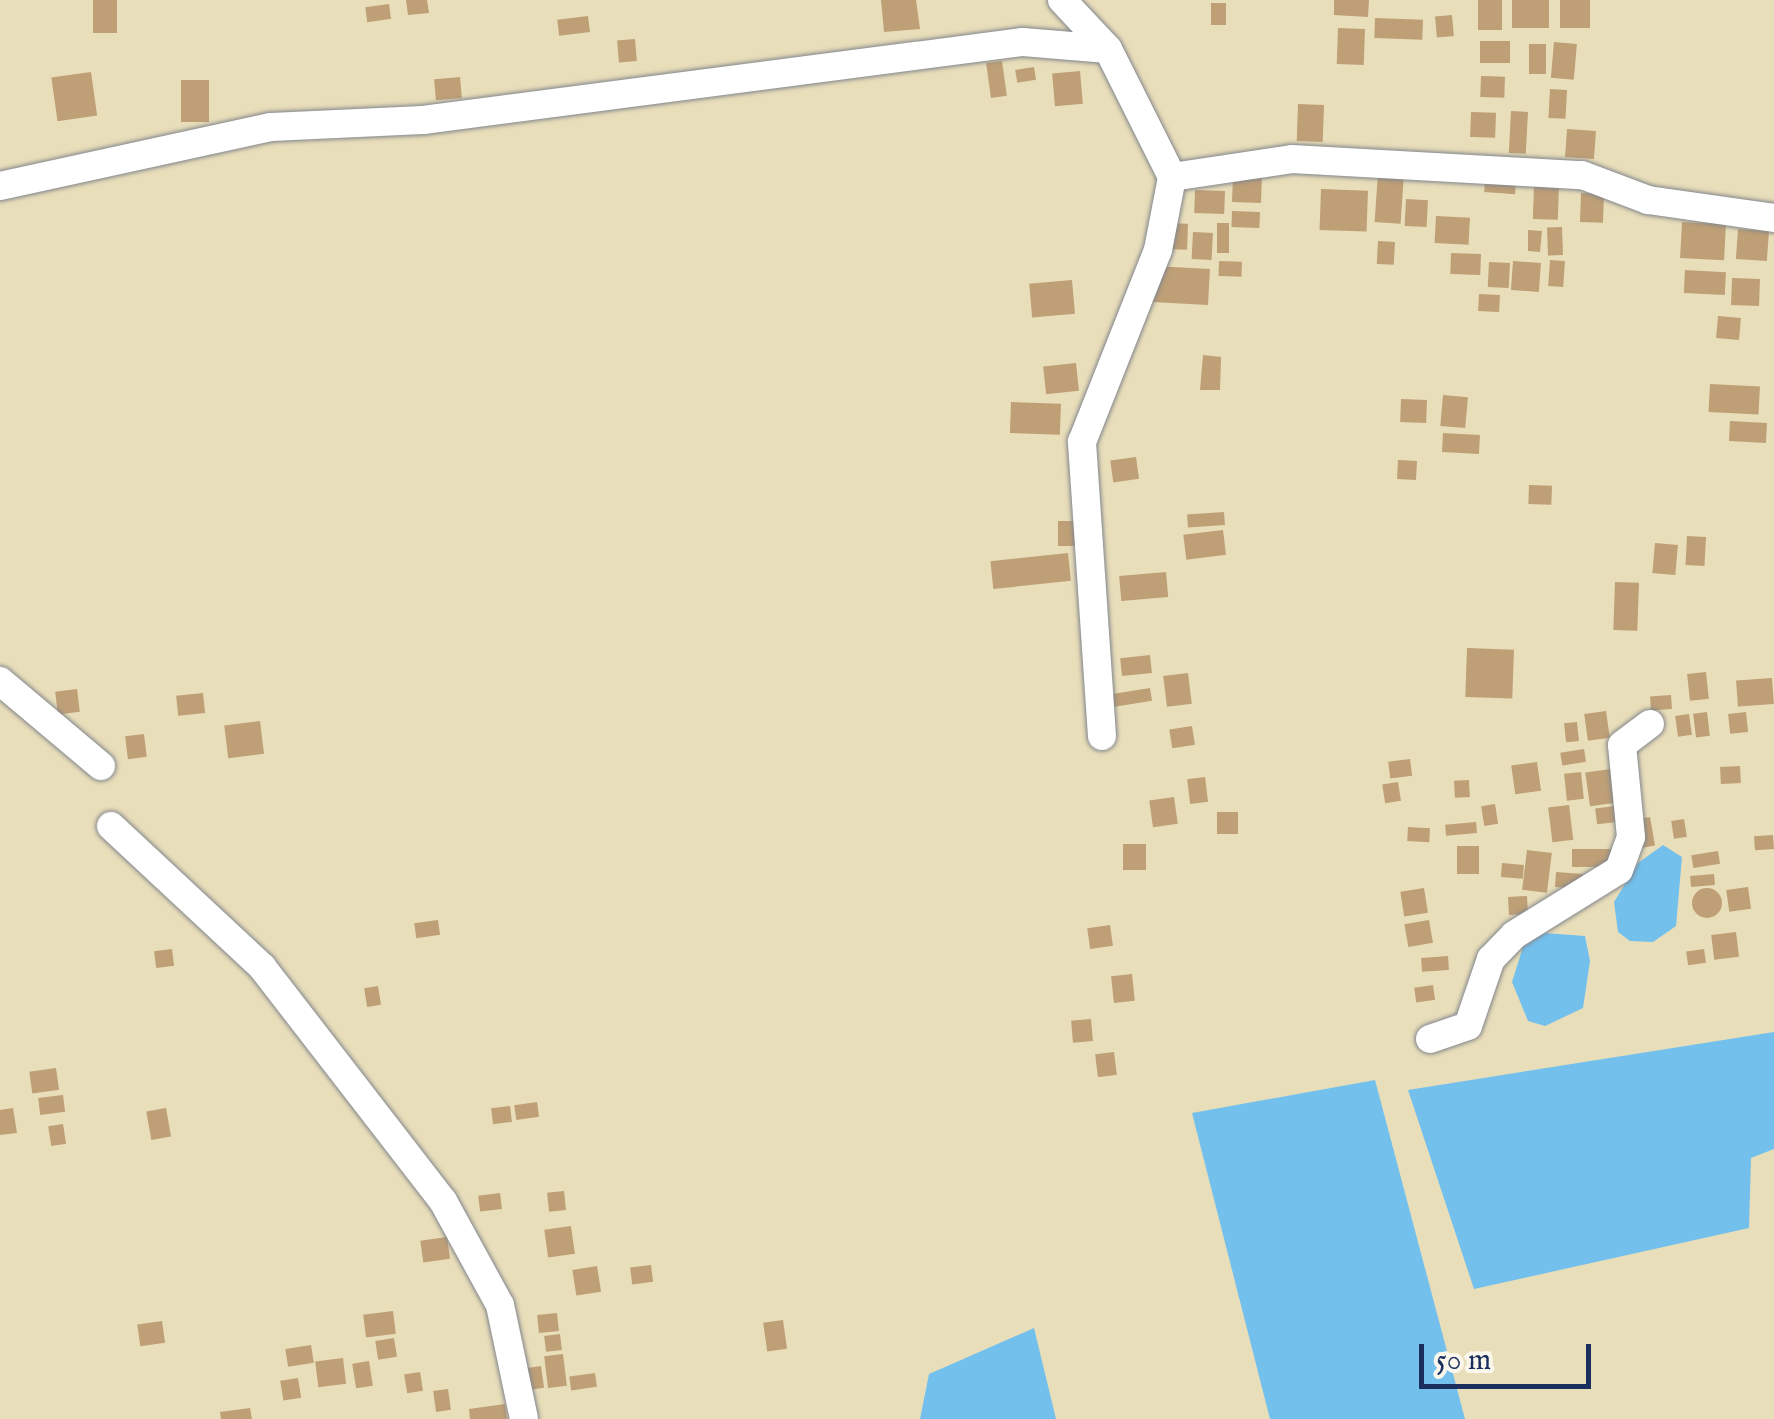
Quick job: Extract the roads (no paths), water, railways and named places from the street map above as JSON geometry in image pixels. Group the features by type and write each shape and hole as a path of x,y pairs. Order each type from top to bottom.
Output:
{"street":[{"path":"1062,0 1108,49 1172,177 1158,250 1082,442 1102,736"},
{"path":"0,186 271,127 423,120 1023,42 1108,49"},
{"path":"1172,177 1292,159 1582,175 1648,200 1774,218"},
{"path":"0,681 102,766"},
{"path":"1430,1038 1468,1026 1491,959 1514,935 1619,870 1631,837 1622,745 1650,724"},
{"path":"111,826 262,966 443,1201 500,1304 524,1419"}],"water":[{"path":"1663,845 1682,857 1676,926 1653,942 1630,941 1618,932 1614,902 1638,863"},
{"path":"1545,933 1585,936 1590,961 1583,1008 1545,1026 1528,1021 1512,982 1523,947"},
{"path":"1774,1032 1774,1149 1751,1158 1749,1228 1474,1289 1408,1090"},
{"path":"1375,1080 1465,1419 1270,1419 1192,1113"},
{"path":"1034,1328 1056,1419 920,1419 929,1374"}]}
